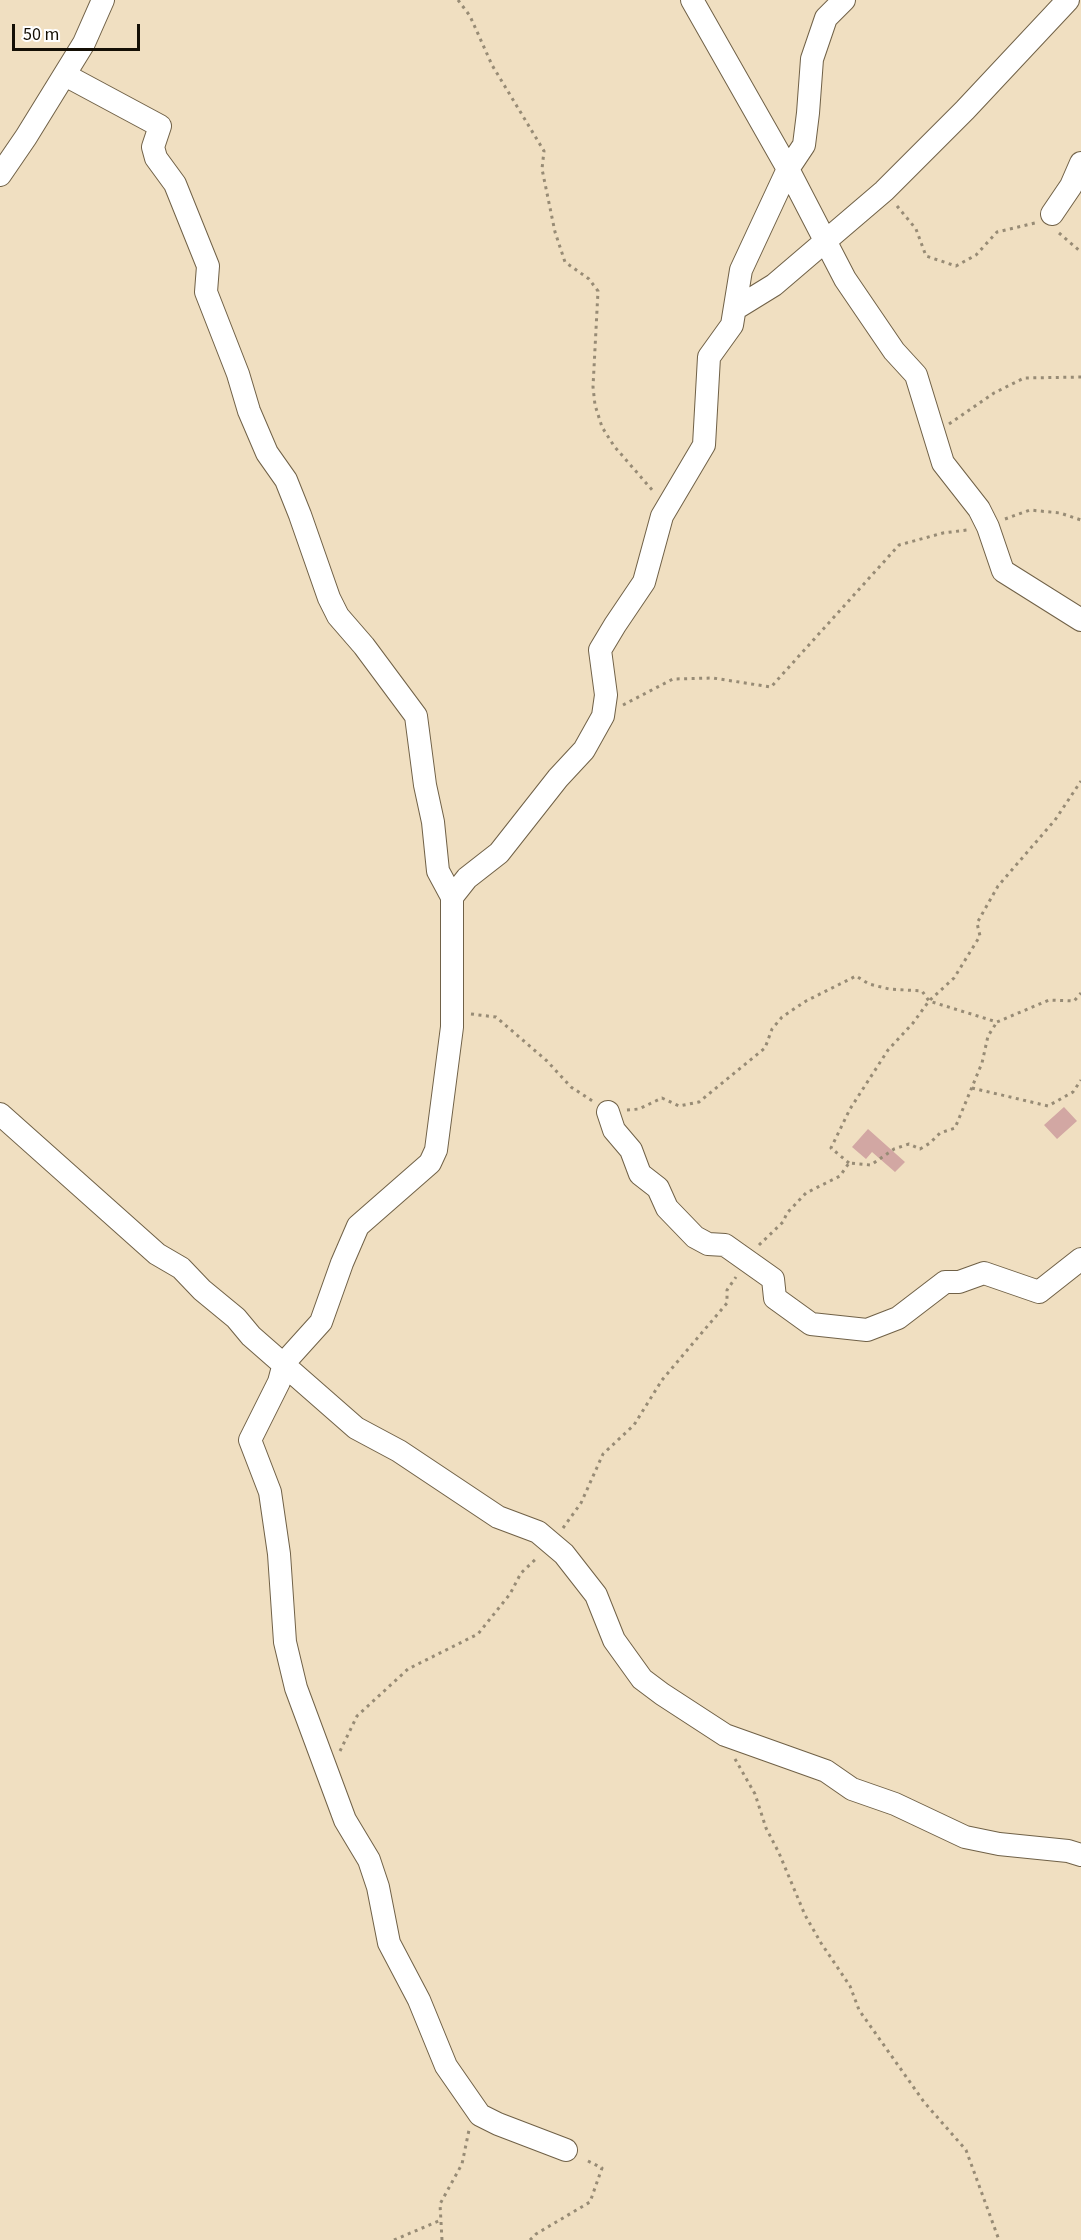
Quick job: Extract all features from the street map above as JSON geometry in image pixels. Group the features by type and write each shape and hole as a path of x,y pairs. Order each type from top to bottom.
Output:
{"street":[{"path":"0,175 84,43 103,0"},
{"path":"692,0 788,169 845,279 894,351 916,375 943,462 980,509 1003,571 1081,620"},
{"path":"452,897 467,878 500,853 558,778 584,750 603,716 606,695 600,650 644,582 662,516 686,479 704,445 709,357 732,325 741,270 788,169 804,145 812,59 826,18 844,0"},
{"path":"735,309 774,285 884,191 965,110 1068,0"},
{"path":"64,75 160,126 153,147 156,158 175,184 208,266 206,292 238,374 249,411 267,453 286,480 329,598 338,615 416,716 425,785 433,822 438,871 452,897 452,1027 436,1150 430,1163 358,1226 321,1322 284,1364 279,1382 250,1440 270,1492 279,1554 285,1642 296,1688 345,1820 369,1860 389,1943 419,2000 446,2066 480,2115 566,2150"},
{"path":"1052,214 1071,186 1081,163"},
{"path":"608,1112 614,1130 631,1150 640,1174 658,1188 667,1208 695,1237 708,1244 725,1245 773,1279 775,1298 810,1324 867,1330 898,1318 945,1282 959,1282 984,1273 1038,1292 1081,1259"},
{"path":"0,1114 157,1254 181,1268 202,1290 236,1318 251,1336 356,1428 399,1451 498,1517 538,1532 564,1554 596,1595 614,1640 642,1679 725,1735 826,1771 852,1789 896,1804 965,1837 999,1844 1068,1851 1081,1855"}],"path":[{"path":"458,0 470,16 492,65 544,151 542,169 555,232 565,262 589,279 598,291 592,387 602,427 614,446 657,496 662,516"},
{"path":"884,191 916,229 927,256 956,266 976,255 997,232 1034,223 1052,214 1056,230 1081,252"},
{"path":"934,432 994,393 1024,378 1081,376"},
{"path":"603,716 673,679 713,678 771,687 899,545 944,533 988,527 1030,510 1060,513 1081,520"},
{"path":"1081,781 1055,820 998,886 977,923 980,936 954,978 929,1001 913,1023 888,1050 850,1109 831,1148 849,1163 871,1165 894,1149 909,1144 920,1149 940,1133 955,1128 982,1063 988,1036 997,1022 1049,1000 1074,1000 1081,993"},
{"path":"452,1011 496,1017 530,1045 571,1087 608,1112 639,1109 662,1098 679,1106 699,1102 765,1048 772,1029 782,1017 806,1001 856,976 869,984 922,991 929,1001 997,1022"},
{"path":"972,1088 1048,1106 1073,1092 1081,1080"},
{"path":"747,1261 806,1193 840,1176 849,1163"},
{"path":"725,1735 734,1757 755,1794 766,1828 805,1915 850,1986 859,2010 924,2102 966,2150 999,2240"},
{"path":"442,2240 440,2204 462,2164 471,2121 480,2115"},
{"path":"530,2240 536,2234 590,2202 602,2168 566,2150"},
{"path":"394,2240 441,2220"}],"building":[{"path":"1064,1107 1077,1121 1057,1139 1044,1125"},
{"path":"868,1129 905,1162 895,1172 872,1152 866,1159 852,1147"}]}
